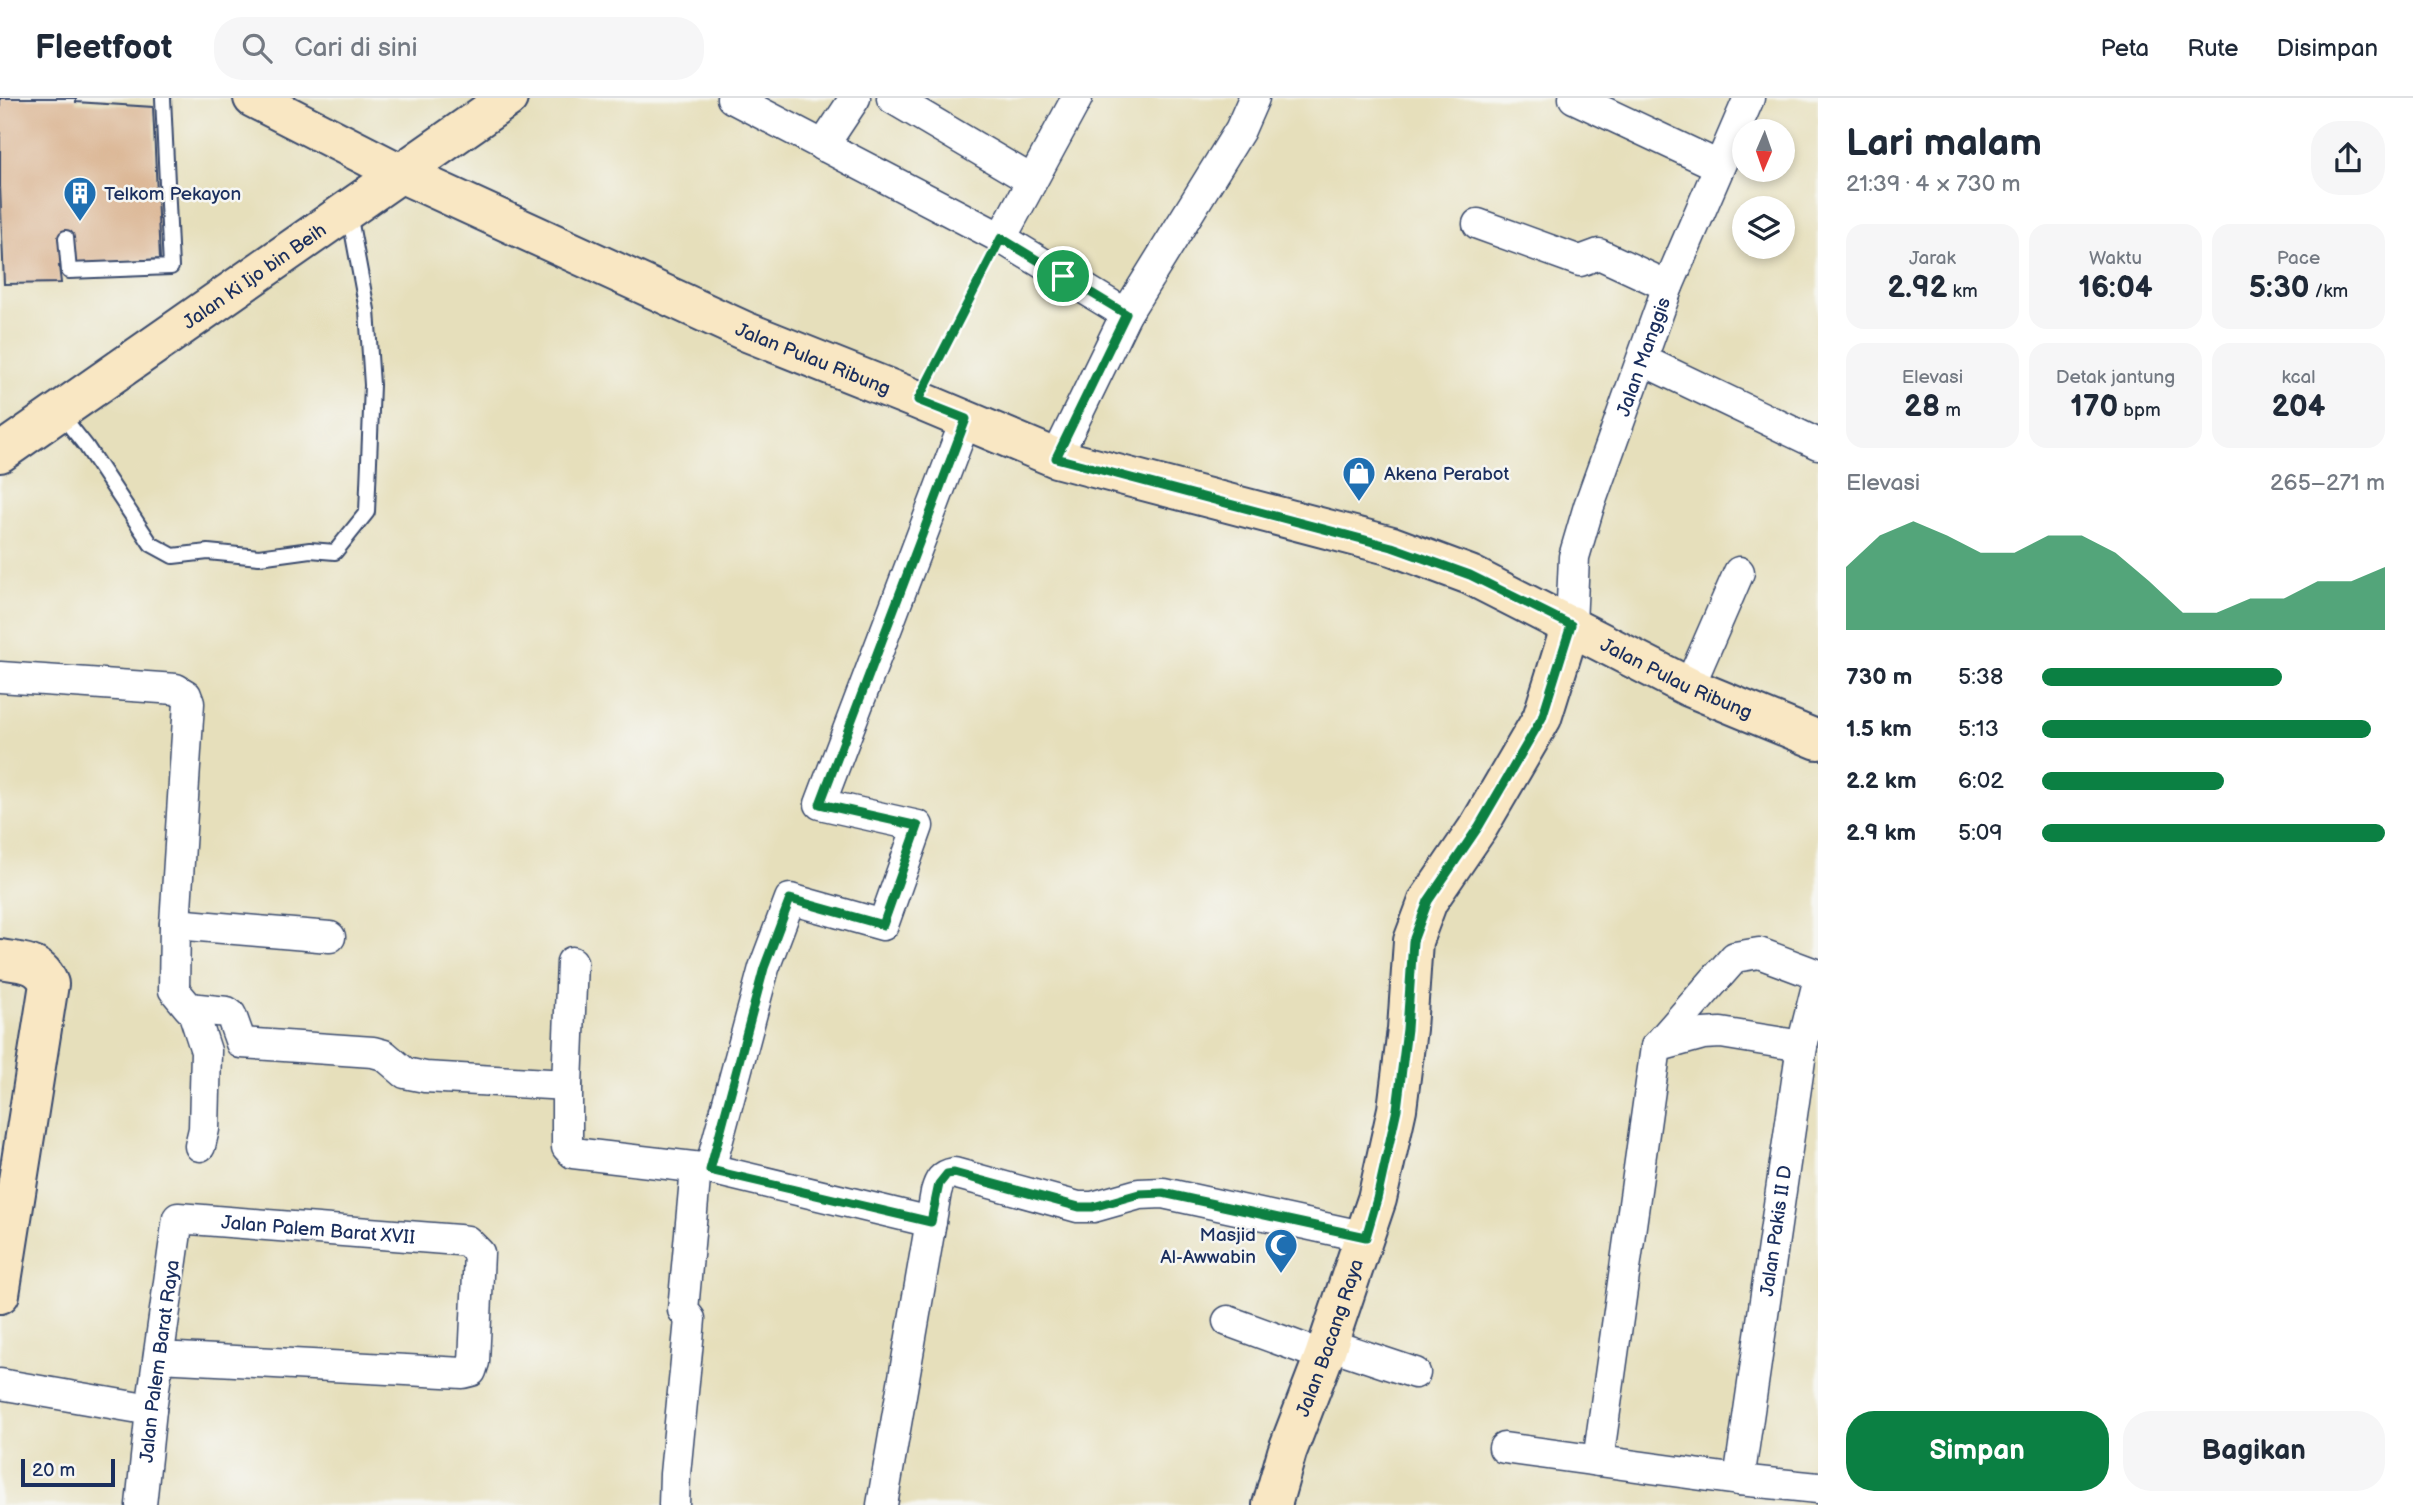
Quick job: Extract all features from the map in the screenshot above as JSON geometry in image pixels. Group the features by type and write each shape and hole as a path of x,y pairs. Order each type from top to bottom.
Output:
{"street":[{"name":"Jalan Pulau Ribung","path":"253,98 400,173 747,332 966,419 1056,458 1392,547 1470,575 1689,687 1818,740"},
{"name":"Jalan Ki Ijo bin Beih","path":"0,453 508,98"},
{"path":"732,98 1001,238 1126,314"},
{"path":"823,146 855,98"},
{"path":"892,98 1031,180"},
{"path":"1001,238 1077,98"},
{"path":"1056,458 1126,314 1240,130 1254,98"},
{"path":"1574,98 1719,166"},
{"name":"Jalan Manggis","path":"1571,625 1574,557 1589,506 1668,286 1749,98"},
{"path":"1478,225 1580,261 1599,254 1668,286"},
{"path":"1642,360 1818,444"},
{"path":"674,1505 690,1319 683,1310 703,1169 764,968 790,899 883,925 918,826 820,804 966,419"},
{"path":"1689,687 1739,572"},
{"name":"Jalan Bacang Raya","path":"1274,1505 1287,1452 1326,1350 1377,1199 1397,1109 1407,1029 1413,941 1428,901 1479,826 1542,718 1571,625"},
{"path":"0,677 176,689 186,695 188,703 175,924 174,990 192,1008 206,1051 204,1129 200,1146"},
{"path":"175,924 330,937"},
{"path":"1598,1461 1657,1047 1735,957 1759,953 1818,975"},
{"path":"0,959 35,966 44,972 49,984 0,1294"},
{"path":"572,962 567,1084 569,1151 703,1169 931,1222"},
{"name":"Jalan Pakis II D","path":"1739,1479 1802,1046 1818,982"},
{"path":"192,1008 227,1012 233,1019 237,1038 247,1045 373,1052 383,1055 405,1073 425,1077 567,1084"},
{"path":"1657,1047 1703,1034 1721,1033 1802,1046"},
{"path":"882,1505 931,1222 939,1184 947,1174 954,1173 1079,1207 1093,1207 1139,1194 1163,1193 1366,1237"},
{"name":"Jalan Palem Barat XVII","path":"159,1357 463,1373 471,1371 474,1362 481,1260 475,1247 467,1241 178,1218"},
{"name":"Jalan Palem Barat Raya","path":"141,1505 151,1410 178,1218"},
{"path":"1228,1321 1415,1373"},
{"path":"0,1384 151,1410"},
{"path":"1504,1448 1818,1488"}],"lane":[{"path":"66,238 69,271 170,267 163,98"},
{"path":"58,412 86,446 152,544 173,556 208,552 259,557 310,550 335,552 367,512 372,385 367,310 348,208"}],"path":[{"path":"918,400 1001,238"}],"building":[{"name":"Telkom Pekayon","path":"0,98 76,98 76,102 153,107 160,259 59,266 61,283 4,284"}],"place":[{"name":"Telkom Pekayon","path":"80,223"},
{"name":"Akena Perabot","path":"1359,503"},
{"name":"Masjid Al-Awwabin","path":"1281,1275"}],"route":[{"path":"1001,238 1063,276 1126,314 1056,458 1392,547 1470,575 1571,625 1542,718 1479,826 1428,901 1413,941 1407,1029 1397,1109 1366,1237 1163,1193 1139,1194 1093,1207 1079,1207 954,1173 947,1174 939,1184 931,1222 710,1170 764,968 790,899 883,925 918,826 820,804 966,419 918,400 1001,238"}]}
